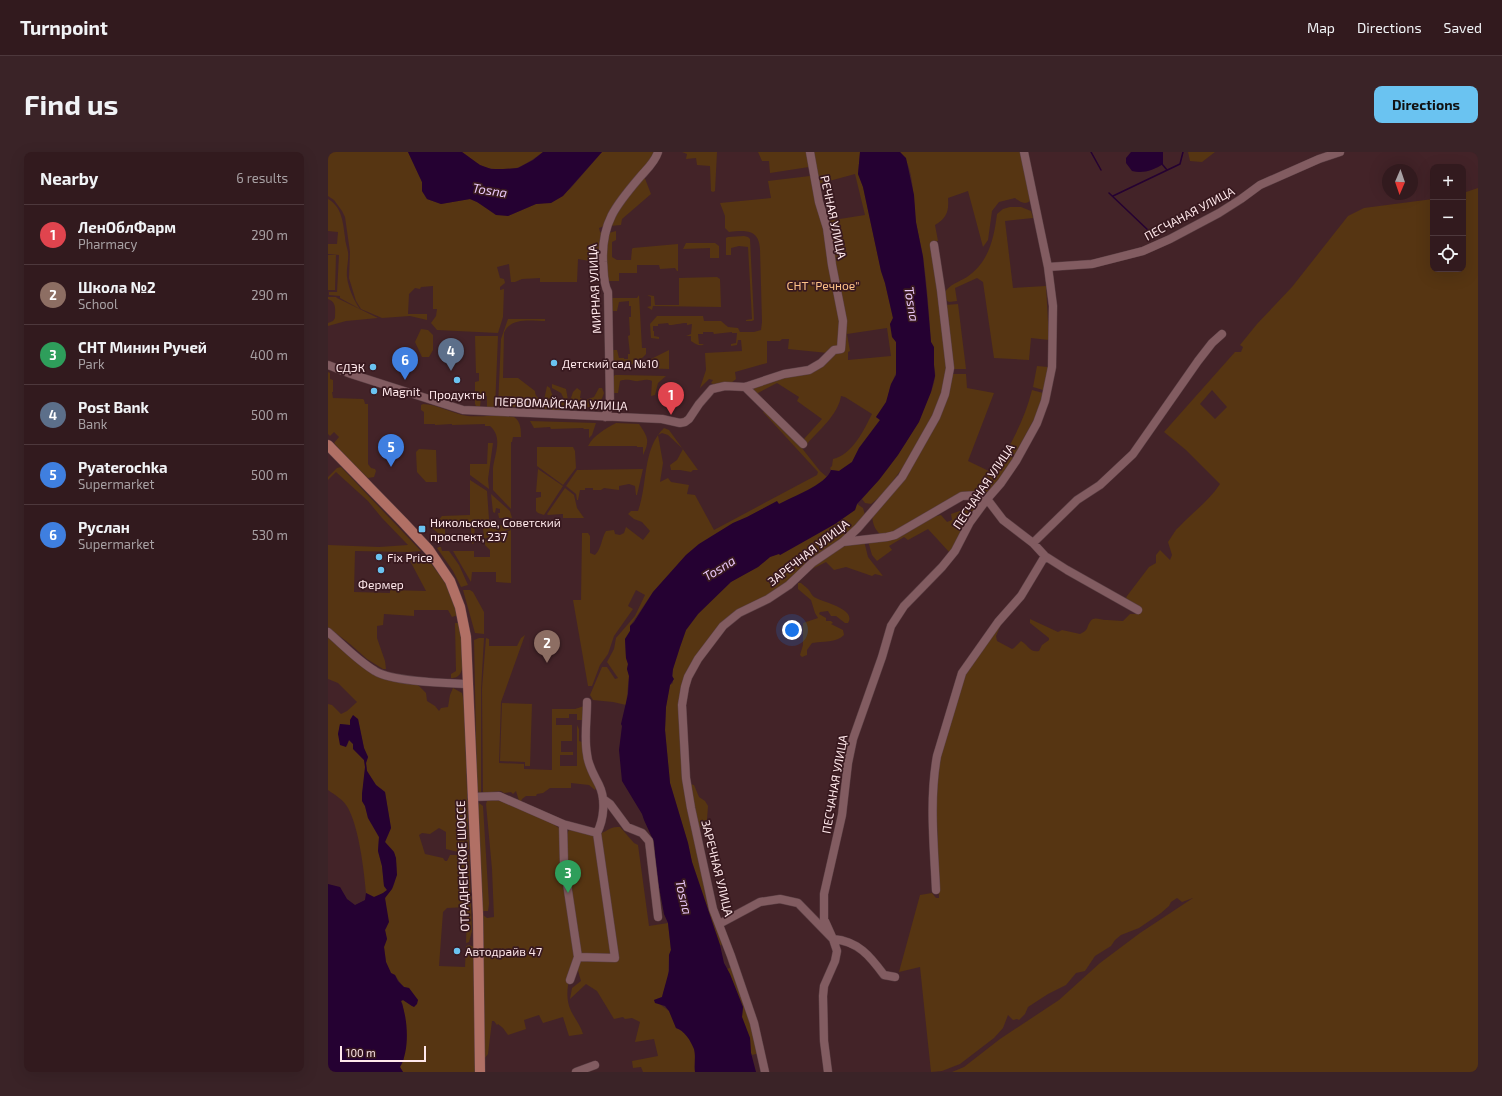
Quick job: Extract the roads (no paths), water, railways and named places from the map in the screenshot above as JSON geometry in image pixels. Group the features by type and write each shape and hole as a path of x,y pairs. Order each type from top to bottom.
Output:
{"main road":[{"name":"ОТРАДНЕНСКОЕ ШОССЕ","path":"328,446 408,526 432,554 447,575 458,599 463,619 466,637 478,914 480,1072"}],"street":[{"name":"МИРНАЯ УЛИЦА","path":"605,416 610,405 608,292 605,286 603,255 604,236 608,222 619,204 653,164 658,152"},
{"name":"РЕЧНАЯ УЛИЦА","path":"745,387 784,374 814,368 834,350 841,349 843,321 832,265 827,228 819,202 810,152"},
{"path":"1024,152 1048,267"},
{"name":"ПЕСЧАНАЯ УЛИЦА","path":"828,1072 824,1041 823,996 824,986 836,961 836,951 833,939 824,919 824,894 842,815 848,763 853,739 882,657 891,626 904,606 942,567 955,551 970,522 1001,483 1016,461 1037,423 1045,401 1052,367 1053,330 1048,267 1092,264 1143,251 1170,239 1218,213 1241,199 1260,184 1319,159 1340,152"},
{"name":"ЗАРЕЧНАЯ УЛИЦА","path":"765,1072 754,1023 713,909 686,778 682,705 685,687 688,676 698,659 723,626 739,613 768,599 789,584 812,563 843,542 858,528 902,477 936,417 943,400 950,374 934,245"},
{"path":"1033,543 1077,500 1100,485 1133,454 1198,361 1212,343 1222,334"},
{"name":"ПЕРВОМАЙСКАЯ УЛИЦА","path":"328,365 351,374 463,410 662,419 680,423 689,419 712,389 725,386 745,387"},
{"path":"745,387 803,444"},
{"path":"843,542 882,538 895,535 962,496 979,494 987,499 1003,520 1033,543 1045,556 1138,610"},
{"path":"936,890 934,824 935,769 962,673 998,622 1022,596 1045,556"},
{"path":"328,632 376,672 390,677 412,680 468,684"},
{"path":"578,957 616,958 597,833 602,821 603,799 600,787 590,768 586,753 587,702"},
{"path":"472,797 499,796 563,824 597,833"},
{"path":"603,799 610,804 626,827 642,833 649,841 658,917"},
{"path":"563,824 564,864 578,957 570,980"},
{"path":"719,924 760,902 780,899 798,902 833,939 844,940 864,950 884,975 895,977"},
{"path":"576,1072 587,1071 595,1065"}],"water":[{"name":"Tosna","path":"408,152 462,152 480,165 491,169 503,169 518,168 533,160 543,152 602,152 563,196 551,203 536,204 508,216 496,215 470,199 441,204 427,199 422,191 422,182"},
{"name":"Tosna","path":"860,152 900,152 906,158 914,195 916,222 923,257 931,342 934,347 935,376 931,392 919,422 898,455 879,480 857,504 855,510 835,524 780,555 770,557 758,567 731,582 698,614 686,630 680,647 673,669 672,676 674,679 670,685 666,707 665,730 670,783 688,843 692,862 720,945 724,963 743,1007 742,1017 750,1038 751,1053 756,1072 695,1072 695,1052 691,1043 684,1033 676,1028 669,1011 665,1006 655,1003 654,1000 662,997 669,971 669,955 671,950 668,923 664,914 656,871 654,842 642,814 622,781 619,750 621,724 628,694 629,676 627,669 628,664 626,658 625,639 630,631 630,626 653,592 686,555 699,544 733,523 777,501 779,504 816,486 823,481 831,470 839,471 852,462 859,448 880,420 876,417 886,402 891,384 896,375 896,342 892,337 890,324 893,318 881,271 863,187 858,174"},
{"path":"1131,152 1163,152 1163,164 1148,171 1132,171 1126,163 1126,158"},
{"path":"353,715 358,719 364,748 368,757 366,763 367,771 376,785 385,792 391,828 385,842 394,852 396,858 397,875 392,889 385,898 389,922 385,930 387,939 384,947 386,962 391,973 395,975 404,987 409,988 418,1000 414,1007 403,1000 401,1001 407,1034 407,1043 400,1067 403,1072 328,1072 328,884 340,887 347,899 355,905 365,900 366,893 374,897 387,890 384,886 382,866 378,851 379,837 368,818 362,801 365,767 364,760 353,749 353,744 349,740 346,747 340,745 338,734 340,724 350,725 350,720"}],"waterway":[{"path":"1091,152 1101,170"},
{"path":"1113,196 1180,164 1183,152"},
{"path":"1162,164 1167,170"},
{"path":"1109,193 1150,232"}],"place":[{"name":"Детский сад №10","path":"554,363"},
{"name":"СДЭК","path":"373,367"},
{"name":"Post Bank","path":"451,371"},
{"name":"Руслан","path":"405,380"},
{"name":"Продукты","path":"457,380"},
{"name":"Magnit","path":"374,391"},
{"name":"ЛенОблФарм","path":"671,415"},
{"name":"Pyaterochka","path":"391,467"},
{"name":"Никольское, Советский проспект, 237","path":"422,529"},
{"name":"Fix Price","path":"379,557"},
{"name":"Фермер","path":"381,570"},
{"name":"Школа №2","path":"547,663"},
{"name":"СНТ Минин Ручей","path":"568,893"},
{"name":"Автодрайв 47","path":"457,951"}],"park label":[{"name":"СНТ \"Речное\"","path":"823,285"}]}
